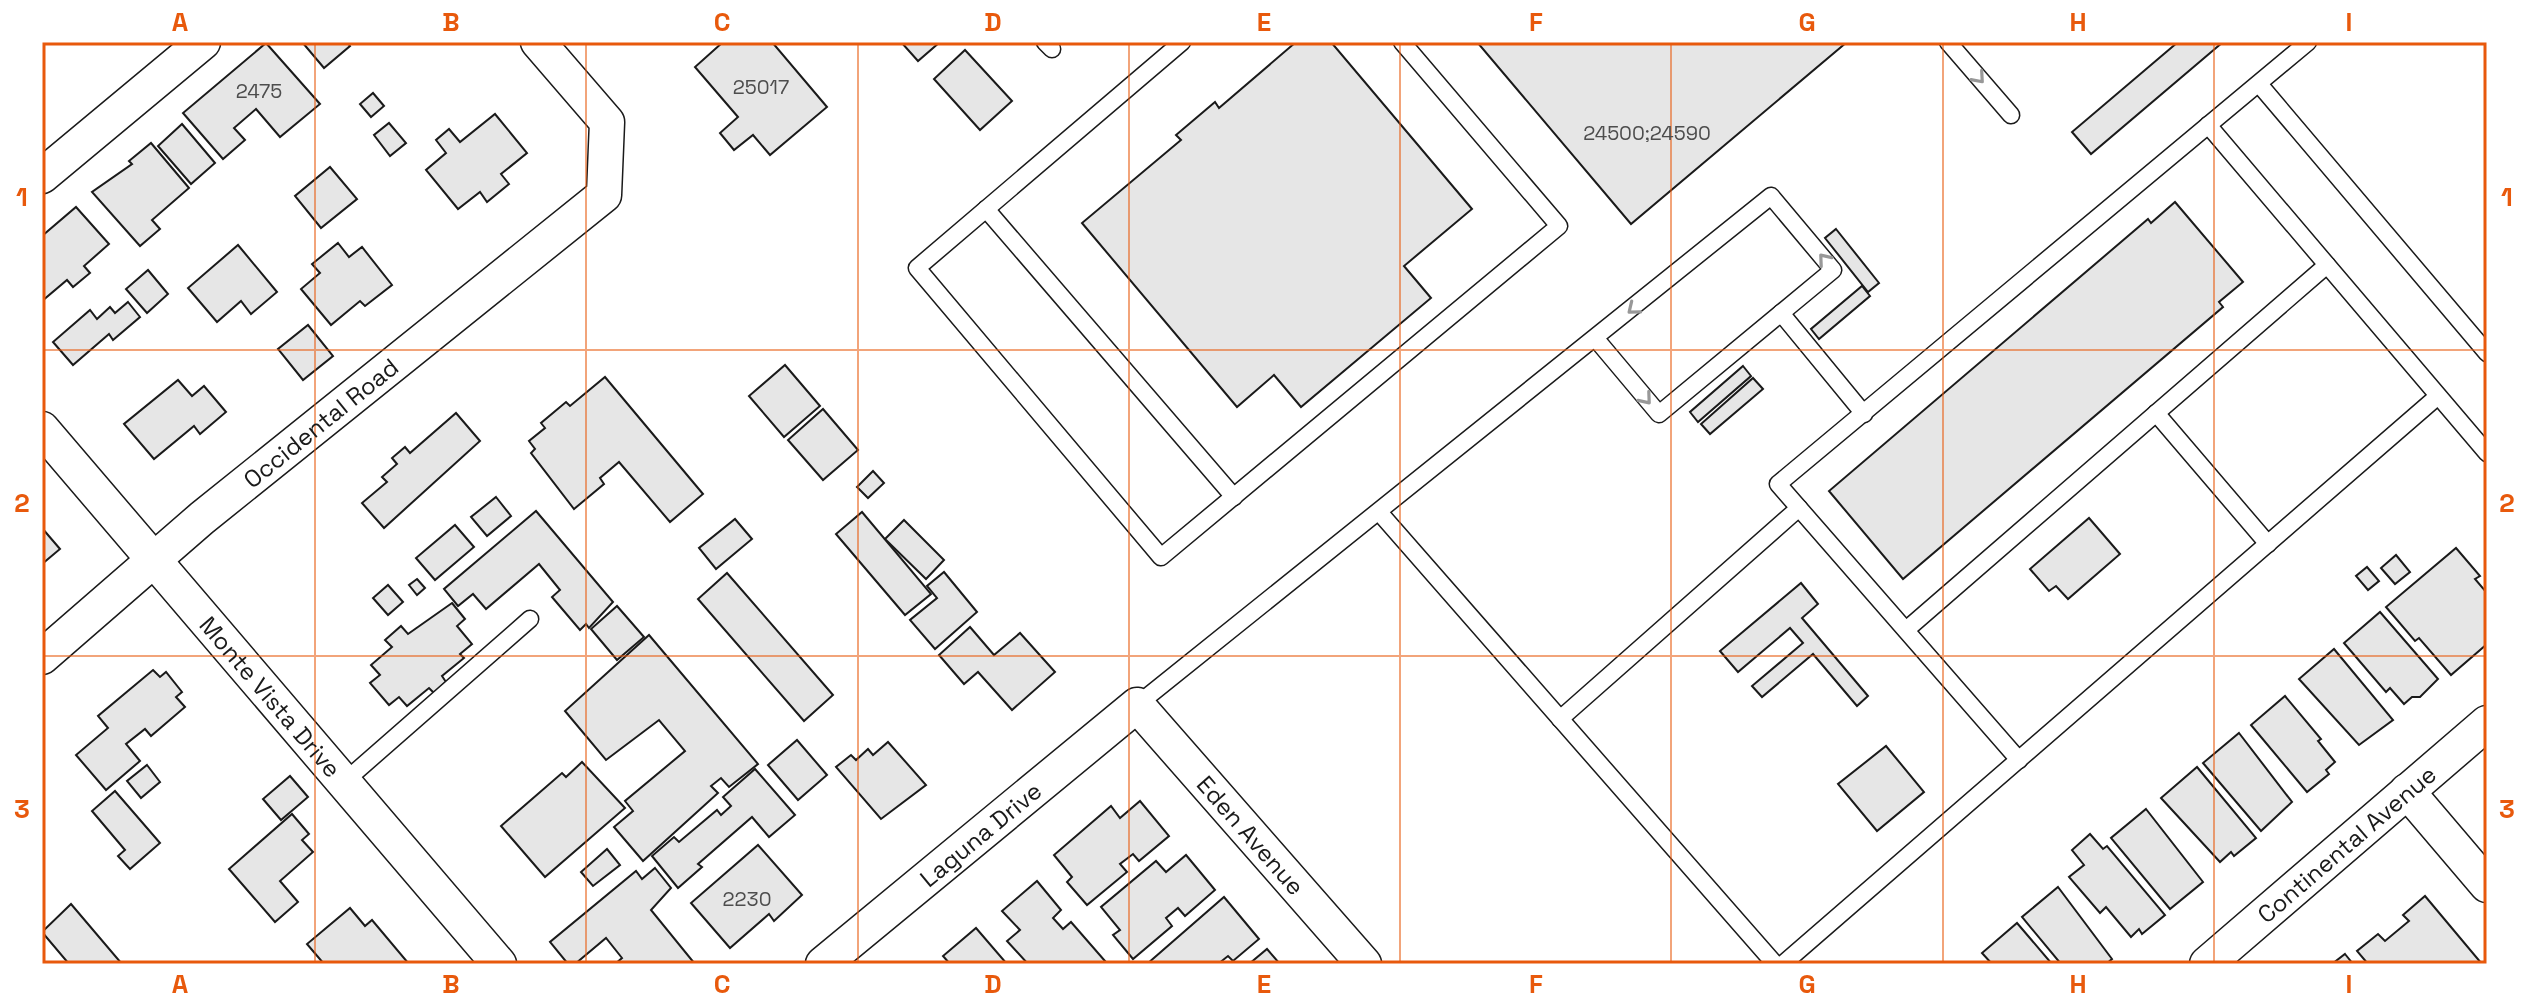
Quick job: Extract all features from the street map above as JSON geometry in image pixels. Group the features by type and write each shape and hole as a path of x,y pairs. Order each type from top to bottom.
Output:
{"street":[{"path":"42,176 203,42"},
{"name":"Occidental Road","path":"42,657 202,518 604,195 607,122 538,42"},
{"name":"Monte Vista Drive","path":"42,429 499,964"},
{"name":"Laguna Drive","path":"823,964 1137,705"},
{"name":"Eden Avenue","path":"1137,705 1364,964"},
{"name":"Continental Avenue","path":"2207,964 2487,723"},
{"path":"2407,791 2487,885"}],"lane":[{"path":"1182,42 917,268 1161,557 1559,226 1402,42"},
{"path":"1948,42 2011,115"},
{"path":"2019,760 1778,484 2308,42"},
{"path":"2259,84 2487,353"},
{"path":"2208,125 2487,453"},
{"path":"1137,705 1771,196 1833,270 1659,414 1596,339"},
{"path":"986,209 1234,497"},
{"path":"1906,630 2327,265"},
{"path":"1781,313 1864,414"},
{"path":"1783,964 2438,396"},
{"path":"2156,413 2268,544"},
{"path":"1560,719 1799,508"},
{"path":"1379,512 1775,964"},
{"path":"344,782 530,619"}],"building":[{"path":"302,42 347,42 350,46 324,68"},
{"path":"723,42 772,42 827,107 770,155 753,135 734,150 720,133 738,117 695,67"},
{"path":"901,42 940,42 918,61"},
{"path":"1296,42 1331,42 1472,209 1404,266 1431,298 1301,407 1274,375 1237,407 1082,223 1181,140 1176,135 1215,102 1219,108"},
{"path":"1477,42 1847,42 1631,224"},
{"path":"2178,42 2223,42 2091,154 2072,132"},
{"path":"266,43 320,104 280,137 256,109 234,128 245,140 223,159 183,113"},
{"path":"965,50 1012,101 980,130 934,79"},
{"path":"373,93 384,106 371,117 360,104"},
{"path":"495,114 527,153 501,174 509,184 487,202 480,192 458,209 426,170 446,153 436,140 449,129 460,142"},
{"path":"389,123 406,143 390,156 374,135"},
{"path":"182,124 215,163 191,184 158,146"},
{"path":"151,143 189,188 152,220 160,229 140,246 92,192 132,164 129,161"},
{"path":"330,167 357,199 321,228 295,196"},
{"path":"2175,202 2243,282 2219,302 2223,307 1903,579 1829,491 2148,219 2151,223"},
{"path":"76,207 109,244 84,266 90,273 73,287 67,280 42,301 42,236"},
{"path":"1836,229 1879,283 1868,292 1825,238"},
{"path":"338,243 349,257 362,247 392,285 365,306 360,301 331,325 301,289 320,273 312,264"},
{"path":"238,245 277,292 251,314 241,301 217,322 188,288"},
{"path":"148,270 168,294 147,313 126,289"},
{"path":"1862,286 1870,296 1819,339 1811,329"},
{"path":"128,302 140,317 113,340 109,334 73,365 53,342 90,310 97,319 110,307 115,313"},
{"path":"308,325 333,356 303,380 278,349"},
{"path":"785,365 820,406 784,437 749,396"},
{"path":"1743,366 1751,376 1698,422 1690,412"},
{"path":"605,377 703,494 670,522 619,462 600,478 604,484 574,509 531,453 535,449 529,441 545,428 541,423 566,402 570,406"},
{"path":"1753,378 1763,389 1710,434 1701,424"},
{"path":"178,380 192,396 204,386 226,412 200,434 194,426 154,459 124,424"},
{"path":"823,409 858,450 823,480 788,440"},
{"path":"456,413 480,441 384,528 362,503 387,482 382,477 397,464 392,458 405,447 410,453"},
{"path":"873,471 884,483 868,498 857,487"},
{"path":"496,497 511,516 487,536 471,517"},
{"path":"536,511 613,602 589,628 586,624 580,630 552,597 560,590 539,564 486,609 473,594 458,606 444,589"},
{"path":"862,512 931,594 905,615 836,534"},
{"path":"2089,518 2120,554 2068,599 2056,586 2049,591 2030,569"},
{"path":"735,519 752,539 716,569 699,548"},
{"path":"904,520 944,560 926,579 885,539"},
{"path":"455,525 474,547 435,580 416,558"},
{"path":"42,528 60,549 42,564"},
{"path":"2456,548 2480,576 2475,579 2487,593 2487,644 2451,675 2419,638 2415,641 2386,607"},
{"path":"2396,555 2410,572 2395,584 2381,568"},
{"path":"2367,567 2379,581 2368,590 2356,576"},
{"path":"944,572 977,612 935,649 910,620 937,598 927,586"},
{"path":"727,573 833,695 804,721 698,599"},
{"path":"417,579 425,588 417,595 409,585"},
{"path":"1801,583 1818,604 1802,618 1868,696 1857,706 1813,654 1762,697 1752,686 1803,643 1790,628 1738,672 1720,651"},
{"path":"388,585 403,602 388,615 373,598"},
{"path":"452,603 465,619 457,626 472,644 460,654 464,658 442,676 446,682 434,693 429,688 407,706 399,697 389,705 370,683 380,675 371,665 392,647 385,640 401,626 408,634"},
{"path":"617,606 644,637 617,660 591,629"},
{"path":"2380,612 2438,679 2420,697 2412,697 2404,704 2390,688 2386,692 2344,643"},
{"path":"970,627 994,655 1020,633 1055,672 1012,710 978,672 964,684 939,655"},
{"path":"649,635 758,764 729,787 721,778 711,786 718,793 643,861 614,827 633,811 625,801 685,751 659,720 606,760 565,711"},
{"path":"2334,649 2393,720 2359,745 2299,679"},
{"path":"153,670 160,677 166,672 182,692 176,697 185,707 151,736 145,729 126,744 140,761 106,790 76,755 108,728 98,716"},
{"path":"2285,696 2321,739 2318,741 2335,762 2326,770 2329,774 2307,792 2251,725"},
{"path":"2239,733 2292,802 2261,831 2203,763"},
{"path":"797,740 827,775 798,800 768,765"},
{"path":"888,742 926,785 881,819 836,767 851,755 856,760 868,749 873,755"},
{"path":"1886,746 1924,792 1877,831 1838,784"},
{"path":"582,762 625,808 545,877 501,826 562,773 566,777"},
{"path":"147,765 160,782 141,798 127,781"},
{"path":"2197,767 2256,838 2234,856 2231,852 2220,862 2161,798"},
{"path":"755,769 795,815 769,837 752,817 698,864 702,867 678,888 652,856 674,837 679,842 717,810 721,815 731,806 723,797"},
{"path":"290,776 308,797 281,820 263,799"},
{"path":"115,791 160,843 130,869 118,856 125,850 92,811"},
{"path":"1140,801 1169,836 1139,861 1133,854 1120,864 1127,872 1087,905 1067,882 1072,877 1054,855 1111,806 1120,818"},
{"path":"2146,809 2203,882 2170,909 2111,838"},
{"path":"292,814 309,834 302,840 313,852 280,881 298,902 275,922 229,869"},
{"path":"2090,834 2103,849 2107,846 2165,915 2142,934 2139,929 2131,937 2106,907 2100,913 2069,877 2084,865 2072,850"},
{"path":"758,845 802,895 774,921 769,914 730,948 691,903"},
{"path":"607,849 620,865 593,886 581,872"},
{"path":"1186,855 1215,890 1185,916 1178,908 1166,918 1172,926 1133,959 1113,935 1120,930 1101,907 1156,861 1166,872"},
{"path":"655,868 671,888 651,910 695,964 615,964 622,958 606,938 575,964 568,964 550,942 636,871 642,879"},
{"path":"1037,881 1061,910 1053,918 1063,929 1071,922 1105,961 1102,964 1028,964 1007,941 1020,930 1002,911"},
{"path":"2058,887 2112,959 2106,964 2061,964 2022,917"},
{"path":"2425,896 2482,964 2368,964 2357,951 2378,934 2385,941 2409,921 2403,915"},
{"path":"1224,897 1259,939 1233,961 1228,956 1218,964 1147,964"},
{"path":"71,904 122,964 69,964 42,932"},
{"path":"350,908 365,926 372,920 409,964 324,964 307,944"},
{"path":"2017,923 2052,964 1992,964 1982,953"},
{"path":"976,928 1007,964 950,964 943,956"},
{"path":"1267,949 1280,964 1249,964"},
{"path":"2345,954 2353,964 2332,964"}]}
